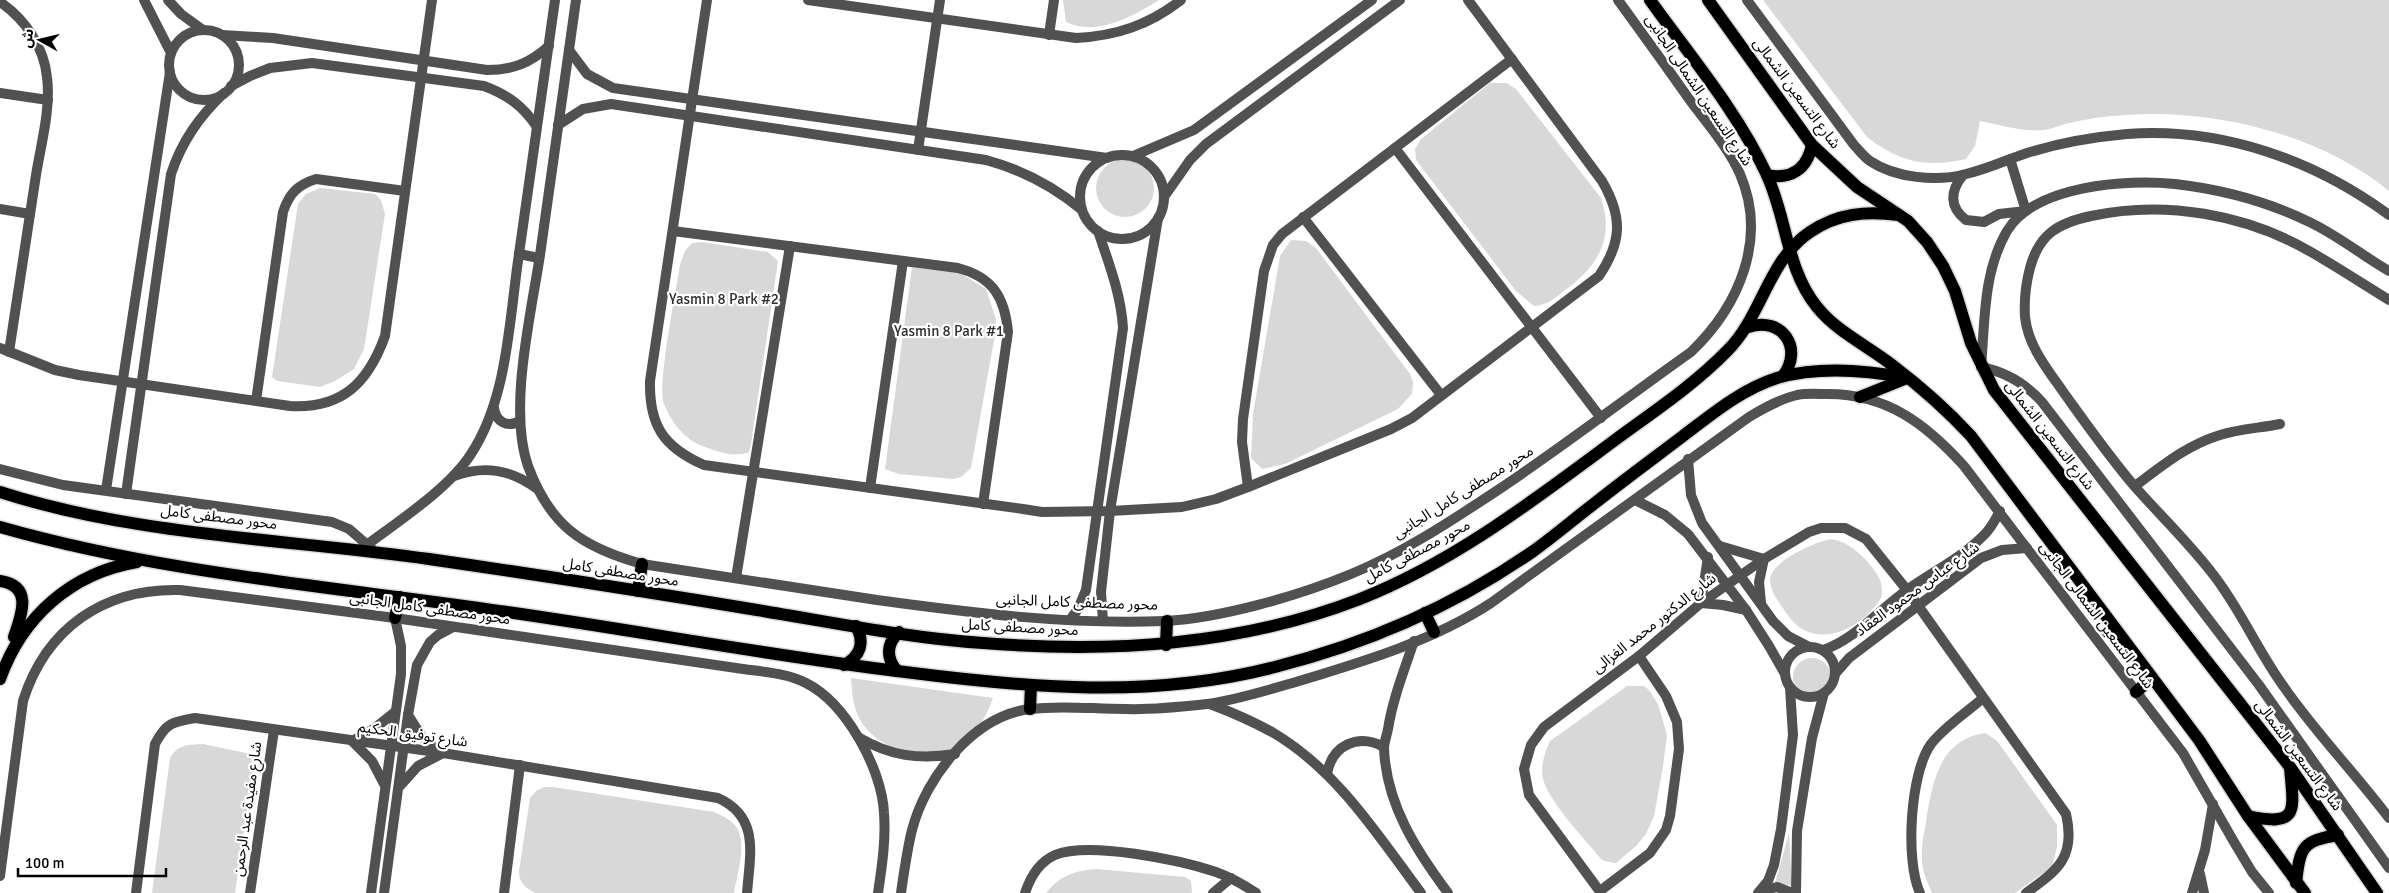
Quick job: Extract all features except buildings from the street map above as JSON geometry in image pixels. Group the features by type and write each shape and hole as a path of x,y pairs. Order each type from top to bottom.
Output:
{"main road":[{"path":"1650,0 1734,117 1767,175 1803,287 1818,309 1855,340 1892,364 1907,378 1942,404 1971,436 2199,740 2248,816 2305,893"},
{"name":"شارع التسعين الشمالى","path":"1708,0 1812,145 1857,187 1908,221 1927,242 1943,266 1955,291 1971,343 1981,367 2012,415 2290,767 2377,893"},
{"path":"1767,175 1777,177 1797,172 1810,156 1812,145"},
{"name":"محور مصطفى كامل","path":"0,492 49,506 115,520 367,549 856,626 978,643 1091,648 1166,644 1230,635 1313,615 1362,598 1421,570 1510,518 1699,376 1726,353 1748,327 1767,286 1790,250 1810,232 1850,214 1869,212 1899,215"},
{"path":"1748,327 1765,324 1773,326 1786,337 1792,353 1792,361 1783,376"},
{"path":"0,527 143,561 508,612 844,665 1031,686 1122,689 1168,687 1220,680 1270,669 1340,649 1425,613 1471,589 1532,552 1725,405 1763,383 1783,376 1833,371 1883,373 1907,378"},
{"path":"1860,397 1907,378"},
{"path":"6,664 25,629 52,600 86,578 114,567 143,561"},
{"path":"638,591 642,564"},
{"path":"0,581 15,587 22,595 24,605 0,679"},
{"path":"395,618 398,597"},
{"path":"1425,613 1434,632"},
{"path":"1166,644 1167,621"},
{"path":"844,665 857,656 860,648 860,633 856,626"},
{"path":"897,671 889,658 888,651 894,637 899,632"},
{"path":"2136,692 2152,678"},
{"path":"1030,709 1031,686"},
{"path":"2248,816 2272,821 2280,820 2287,816 2292,809 2293,800 2290,767"},
{"path":"2296,883 2301,852 2305,845 2313,840 2338,835"}],"street":[{"path":"144,0 171,53"},
{"path":"168,0 181,14 203,30"},
{"path":"0,2 19,18 32,35 46,70 48,100 30,214 5,350 55,370 256,401 309,407 327,403 344,395 362,379 376,359 385,336 432,0"},
{"path":"0,469 63,485 332,522 349,528 367,549 453,477 470,456 484,433 494,408 500,382 555,0"},
{"path":"537,489 527,464 521,437 521,384 576,0"},
{"path":"707,0 650,381 650,403 656,424 667,442 684,456 704,465 1042,512 1182,507 1216,499 1248,488 1391,429 1412,418 1599,276 1610,259 1615,246 1618,219 1612,199 1602,181 1468,0"},
{"path":"808,0 1049,36 1076,38 1103,36 1129,30 1154,19 1181,0"},
{"path":"918,150 940,0"},
{"path":"1049,36 1054,0"},
{"path":"1133,156 1194,130 1372,0"},
{"path":"1103,621 1101,592 1110,511 1158,218 1164,197 1186,166 1206,144 1400,0"},
{"name":"شارع التسعين الشمالى الجانبى","path":"1618,0 1731,158 1739,172 1749,205 1750,238 1746,260"},
{"path":"1746,0 1854,145 1871,161 1892,171 1942,177 1964,175 2060,144 2096,137 2129,134 2195,136 2243,145 2291,159 2350,188 2389,215"},
{"path":"106,490 170,72 171,53 180,39 194,31 203,30 222,35 264,36 487,70 504,70 529,62 549,46"},
{"path":"126,494 171,174 183,144 194,125 236,78 238,58 229,41 222,35"},
{"path":"569,50 587,74 613,88 1107,158 1124,155 1133,156 1146,162 1156,171 1162,184 1164,197"},
{"path":"1248,488 1242,442 1243,419 1264,271 1273,245 1282,234 1303,217 1512,59"},
{"path":"170,72 173,82 187,96 206,100 250,76 270,68 298,64 334,65 484,86 500,92 515,101 528,113 537,127"},
{"path":"0,93 48,100"},
{"path":"558,125 583,109 611,104 986,160 1008,166 1047,184 1082,210"},
{"path":"1395,148 1601,418"},
{"path":"1107,158 1096,164 1087,173 1082,185 1080,198 1082,210 1091,226 1108,237 1131,238 1146,230 1158,218"},
{"path":"2010,159 2026,211"},
{"path":"1964,175 1953,190 1952,199 1954,208 1966,220 1984,222 1999,214 2026,211"},
{"path":"256,401 283,212 287,200 294,190 304,183 316,179 405,191"},
{"path":"2389,271 2330,232 2305,220 2241,196 2188,186 2136,183 2101,186 2052,197 2026,211 2008,229 1996,254 1992,267 1981,367 2015,379 2042,402 2259,685 2389,868"},
{"path":"2389,300 2310,251 2285,239 2231,220 2198,213 2136,208 2073,220 2054,229 2045,236 2037,249 2027,281 2025,317 2043,362 2090,430 2135,486 2210,570 2226,591 2282,686 2326,744 2389,818"},
{"path":"0,210 30,214"},
{"path":"1303,217 1441,395"},
{"path":"673,231 958,268 975,272 989,283 1000,298 1006,314 1008,332 983,504"},
{"path":"1070,620 1078,609 1086,590 1123,328 1122,307 1117,287 1098,231"},
{"path":"736,578 790,246"},
{"path":"519,254 539,258"},
{"path":"870,488 903,260"},
{"name":"محور مصطفى كامل الجانبى","path":"537,489 559,522 579,538 616,557 642,564 950,610 1070,620 1167,621 1229,611 1351,574 1408,546 1466,512 1564,446 1691,352 1709,335 1724,316 1736,294 1746,260"},
{"path":"901,893 912,829 919,808 933,782 955,754 970,737 988,724 1008,714 1030,709 1126,709 1210,704 1332,671 1414,641 1475,613 1491,603 1749,416 1798,394 1834,394 1860,397"},
{"name":"شارع التسعين الشمالى الجانبى","path":"1860,397 1898,410 1933,434 1964,466 2183,753 2252,872 2269,893"},
{"path":"494,408 498,419 503,423 509,424 520,421"},
{"path":"2135,486 2172,458 2202,441 2236,431 2280,424"},
{"path":"1688,459 1691,495 1695,509 1702,523 1761,606 1788,636 1808,647 1823,650 1832,660 1835,674 1831,687 1824,694 1812,738 1798,830 1796,893"},
{"path":"453,477 482,469 497,470 518,476 537,489"},
{"path":"1635,500 1677,523 1708,557 1770,646 1785,674 1790,688 1793,735 1781,829 1774,864 1768,882 1758,893"},
{"name":"شارع عباس محمود العقاد","path":"1823,650 1831,648 1853,633 1907,590 1982,538 1990,529 2000,511"},
{"name":"شارع الدكتور محمد الغزالى","path":"1601,892 1529,795 1525,775 1526,756 1531,745 1544,727 1639,656 1701,603 1764,559 1809,532 1833,527 1845,528 1866,539 1907,590 2066,814 2068,826 2063,862 2046,879 2026,893"},
{"path":"1720,546 1764,559 1759,582 1761,606"},
{"name":"شارع عباس محمود العقاد","path":"1835,674 1849,658 1981,558 2002,550 2026,548"},
{"path":"1708,557 1701,603 1724,605 1746,610"},
{"name":"محور مصطفى كامل الجانبى","path":"0,876 23,701 30,678 42,658 56,639 99,606 117,598 161,590 180,590 395,618 788,676 806,683 835,705 857,737 875,773 884,811 885,848 878,893"},
{"path":"371,893 402,660 395,618"},
{"path":"384,893 400,787 408,715 417,664 424,651 438,635 453,627"},
{"path":"1414,641 1397,687 1384,747 1393,797 1401,819 1415,847 1448,893"},
{"path":"1785,674 1791,656 1796,651 1808,647"},
{"path":"1601,892 1650,853 1666,830 1670,816 1679,750 1677,722 1666,696 1639,656"},
{"path":"1790,688 1806,697 1824,694"},
{"path":"1920,893 1914,880 1911,856 1918,774 1924,755 1932,743 1982,698"},
{"path":"1210,704 1272,732 1299,750 1328,774 1356,805 1421,893"},
{"path":"385,786 372,761 352,741 375,728 395,712"},
{"path":"400,787 418,766 443,753 422,737 408,715"},
{"name":"شارع توفيق الحكيم","path":"136,893 155,744 163,729 178,721 195,718 404,747 718,798 732,805 743,816 748,831 747,893"},
{"name":"شارع مفيدة عبد الرحمن","path":"250,893 274,730"},
{"path":"857,737 874,747 914,758 955,754"},
{"path":"1328,774 1330,761 1337,751 1348,744 1359,741 1373,741 1384,747"},
{"path":"504,893 520,765"},
{"path":"2192,893 2200,873 2213,804"},
{"path":"1025,893 1031,878 1042,864 1053,856 1069,850 1109,851 1204,868 1231,878 1256,893"},
{"path":"2200,873 2204,893"},
{"path":"1213,893 1231,878"},
{"path":"1758,893 1770,887 1777,887 1792,893"}],"green space":[{"path":"1063,0 1159,0 1114,23 1090,27 1066,22"},
{"path":"1763,0 2389,0 2389,191 2362,171 2331,154 2299,140 2229,121 2193,116 2159,114 2110,116 2065,124 2047,130 2012,128 1980,121 1975,146 1966,159 1938,163 1914,161 1890,152 1867,137"},
{"path":"1490,83 1507,83 1516,89 1601,198 1605,213 1606,227 1604,240 1594,262 1576,282 1550,301 1539,305 1534,306 1516,291 1416,160 1415,149 1421,139"},
{"path":"1125,159 1141,164 1149,172 1154,188 1149,204 1141,212 1125,217 1109,212 1101,204 1096,188 1101,172 1109,164"},
{"path":"320,188 375,194 381,200 385,214 364,349 354,369 335,381 320,387 277,381 272,377 298,204 306,194"},
{"path":"1291,240 1306,241 1316,248 1410,374 1413,382 1412,394 1398,409 1285,464 1262,469 1251,458 1253,414 1280,256"},
{"name":"Yasmin 8 Park #2","path":"702,242 768,252 778,261 751,444 749,452 743,454 721,452 697,444 679,429 663,401 665,356 680,265 685,251 692,243"},
{"name":"Yasmin 8 Park #1","path":"912,267 960,273 986,289 996,319 995,335 971,468 961,477 953,479 899,474 885,469"},
{"path":"1830,539 1841,541 1865,559 1879,578 1882,595 1871,611 1851,627 1840,632 1817,634 1806,631 1787,614 1776,598 1770,581 1777,567 1785,560 1814,544"},
{"path":"1812,658 1826,663 1831,677 1826,691 1812,696 1798,691 1793,677 1798,663"},
{"path":"851,678 993,698 980,725 962,743 951,749 939,752 909,752 882,742 866,729 855,707"},
{"path":"1627,686 1644,686 1649,690 1658,704 1667,735 1654,816 1646,834 1636,846 1616,863 1604,861 1600,858 1568,820 1552,798 1543,779 1542,769 1550,741"},
{"path":"1986,733 1998,742 2057,825 2057,847 2052,867 2015,893 1932,893 1925,877 1922,851 1928,807 1935,778 1948,754 1958,744 1970,737"},
{"path":"203,744 251,754 253,770 235,893 152,893 170,758 180,748 188,745"},
{"path":"544,787 714,812 725,817 734,824 741,839 741,857 734,893 535,893 523,884 519,871 530,798 536,791"},
{"path":"1789,833 1792,886 1775,883"},
{"path":"1096,869 1185,877 1191,881 1192,893 1046,893 1057,882 1068,875"}]}
